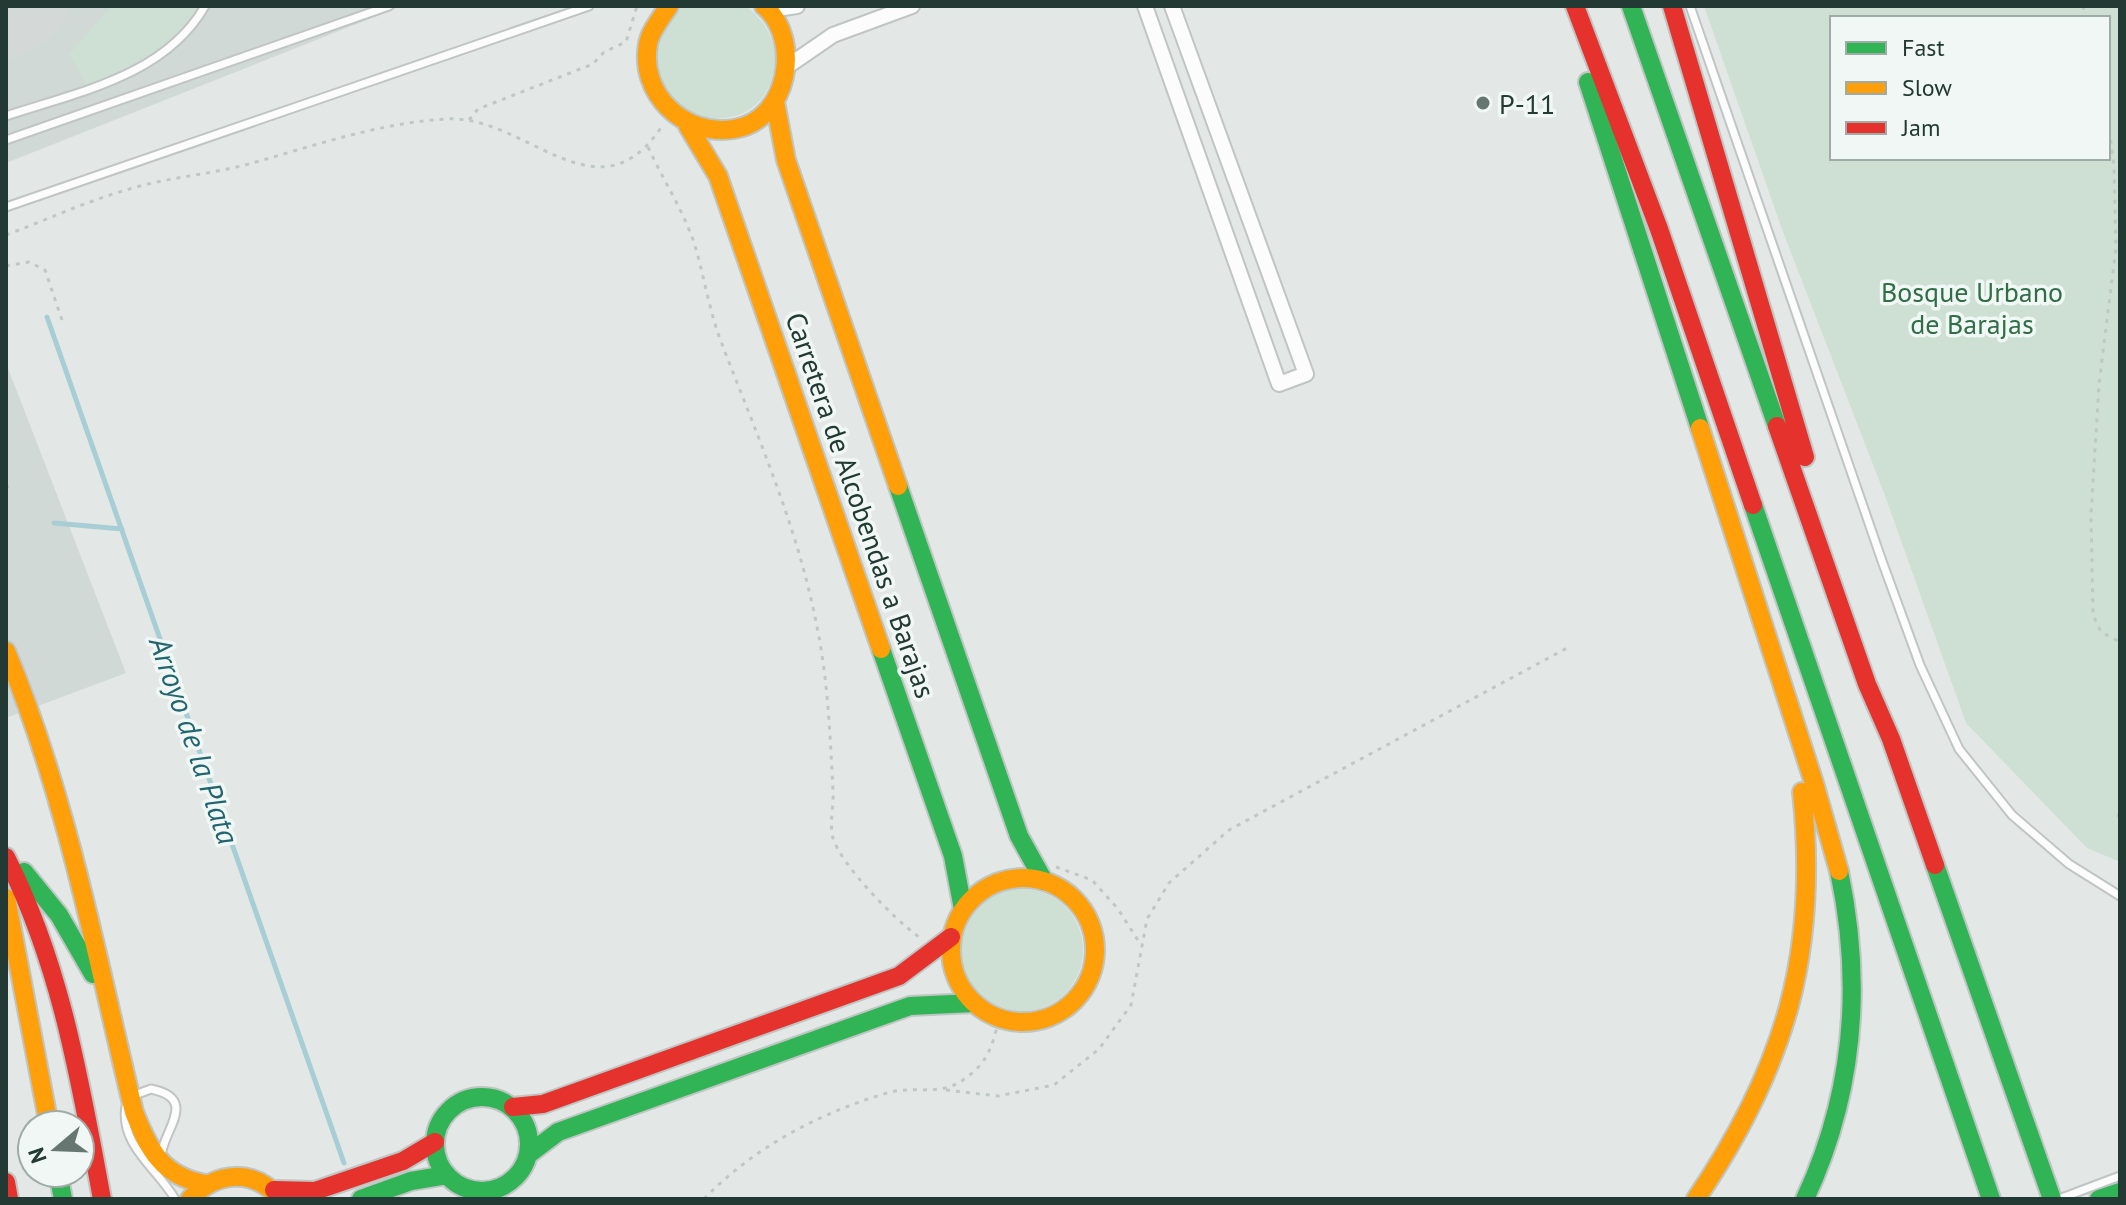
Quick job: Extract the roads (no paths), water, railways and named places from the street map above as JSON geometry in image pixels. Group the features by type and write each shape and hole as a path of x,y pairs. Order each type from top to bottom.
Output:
{"main road":[{"path":"669,6 651,15 644,63 657,101 688,126 719,132 750,123 775,102 788,66 785,36 767,8"},
{"path":"1565,6 1843,888 1851,958 1852,1008 1845,1077 1822,1161 1805,1199"},
{"path":"1575,6 1600,66 1664,244 1991,1199"},
{"path":"1631,6 1862,669 1891,739 2052,1199"},
{"path":"1672,6 1814,487 1880,681 1891,739"},
{"name":"Carretera de Alcobendas a Barajas","path":"775,102 786,160 1019,836 1044,881"},
{"name":"Carretera de Alcobendas a Barajas","path":"688,126 718,176 953,856 963,909"},
{"path":"6,651 29,701 69,844 130,1098 145,1140 165,1170 180,1180 205,1184"},
{"path":"1696,1199 1720,1167 1764,1087 1781,1042 1803,948 1807,824 1781,687"},
{"path":"6,854 59,915 106,999"},
{"path":"6,854 42,928 57,976 100,1192"},
{"path":"1013,878 1044,881 1064,890 1080,905 1091,924 1095,946 1093,967 1079,996 1054,1016 1034,1023 999,1019 973,1003 959,985 951,963 951,937 963,909 972,898 998,882 1013,878"},
{"path":"6,898 46,1109"},
{"path":"951,937 899,976 543,1104 513,1107 489,1096 469,1098 451,1108 440,1123 435,1142 438,1159 447,1175 463,1187 482,1191 503,1187 520,1174 529,1154 558,1132 910,1006 973,1003"},
{"path":"513,1107 527,1128 529,1154"},
{"path":"190,1199 205,1184 228,1175 253,1177 277,1195 315,1191 403,1161 435,1142"},
{"path":"361,1199 411,1181 447,1175"},
{"path":"6,1182 9,1199"},
{"path":"2100,1194 2120,1192"}],"street":[{"path":"767,8 797,6"},
{"path":"788,66 833,35 912,6"},
{"path":"1145,6 1279,384 1306,374 1172,6"}],"lane":[{"path":"6,116 153,61 194,26 205,6"},
{"path":"6,140 389,6"},
{"path":"6,207 589,6"},
{"path":"1690,6 1882,561 1920,665 1959,749 2012,815 2069,864 2120,896"},
{"path":"165,1170 161,1147 176,1117 174,1102 160,1090 142,1089 130,1098 124,1114 128,1132 145,1162 175,1199"},
{"path":"2059,1199 2100,1194 2120,1176"}],"waterway":[{"name":"Arroyo de la Plata","path":"47,317 344,1163"},
{"path":"54,523 122,529"}],"place":[{"name":"P-11","path":"1483,103"}],"park label":[{"name":"Bosque Urbano de Barajas","path":"1972,307"}]}
